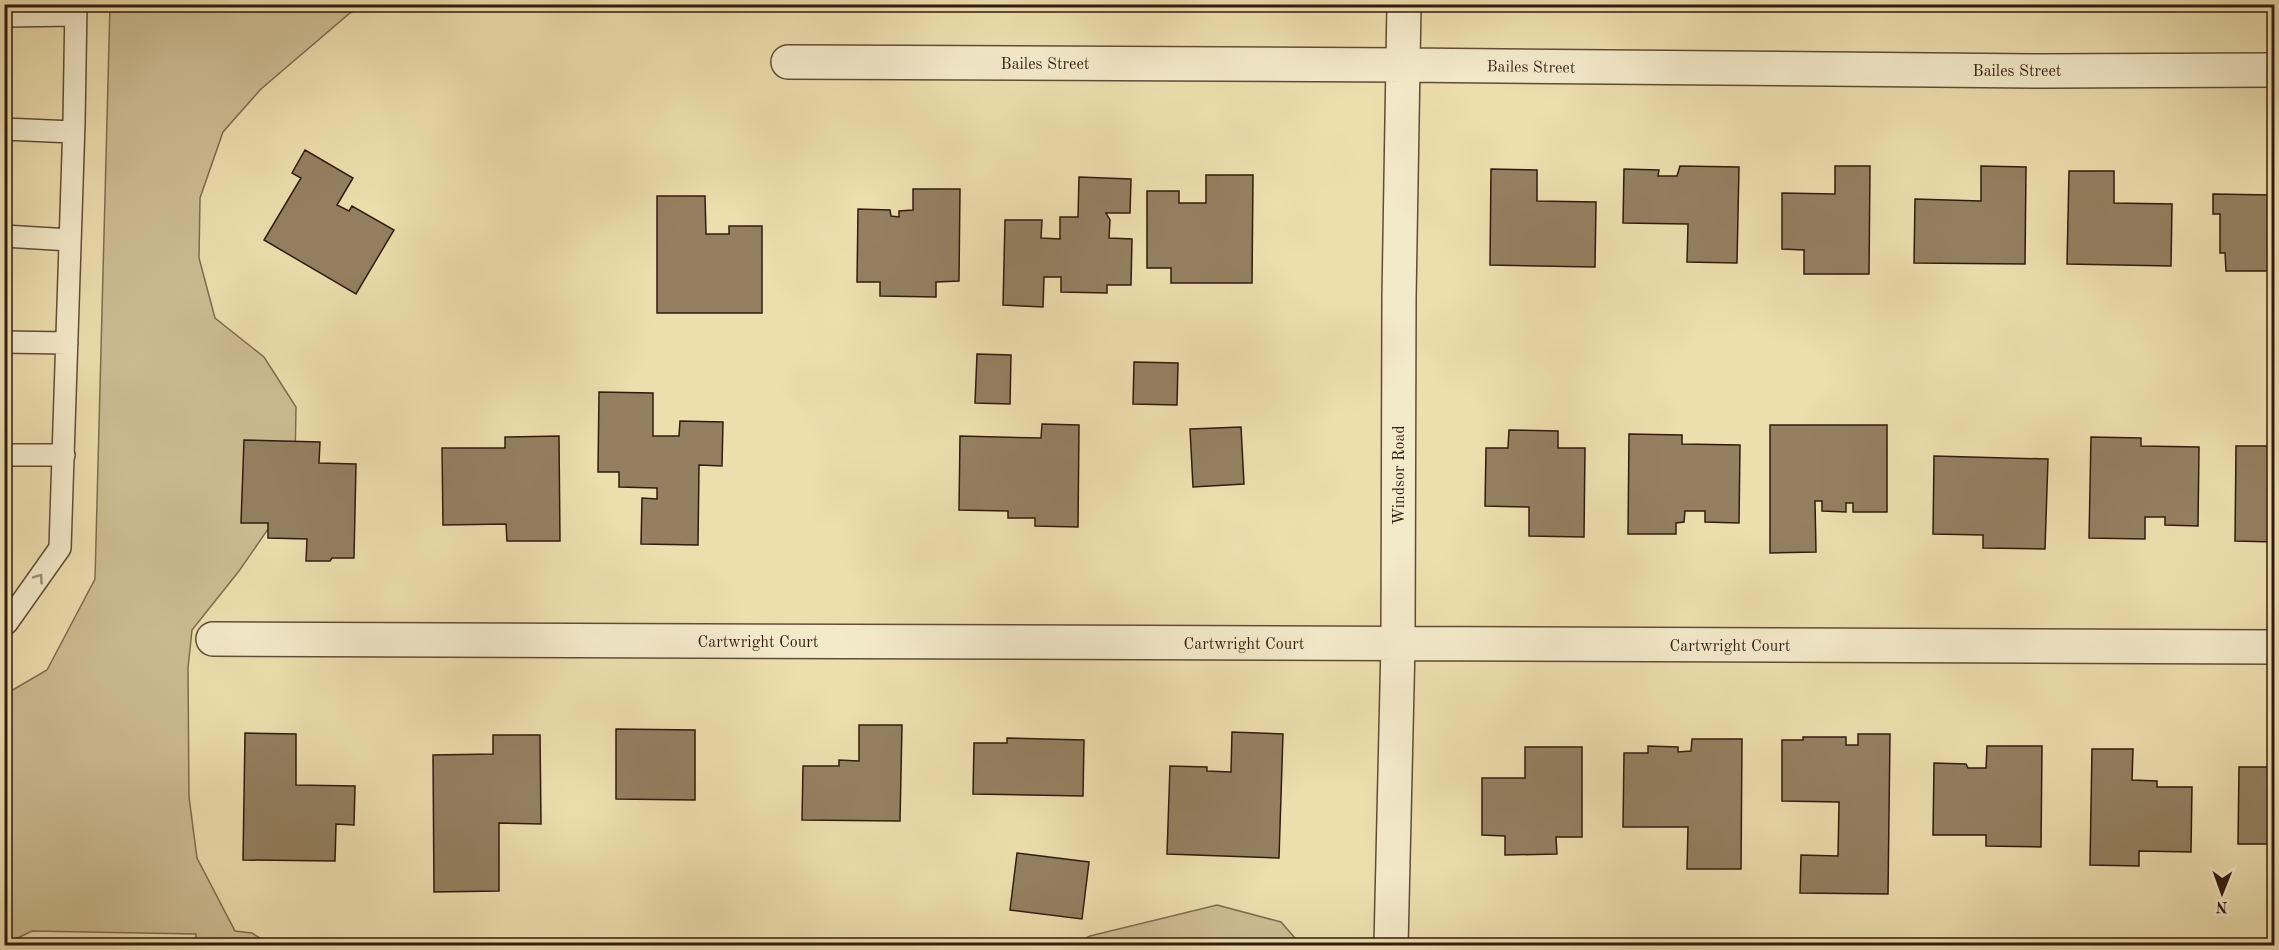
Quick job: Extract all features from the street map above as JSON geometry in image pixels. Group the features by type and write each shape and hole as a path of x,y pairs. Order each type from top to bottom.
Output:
{"street":[{"name":"Windsor Road","path":"1391,945 1398,644 1399,298 1404,4"},
{"name":"Bailes Street","path":"788,62 2041,71 2274,70"},
{"name":"Cartwright Court","path":"213,639 2274,647"}],"lane":[{"path":"4,15 76,10 60,548 7,623 4,624"},
{"path":"4,129 73,132"},
{"path":"4,236 70,240"},
{"path":"4,342 67,343"},
{"path":"4,455 64,455"}],"shaded area":[{"path":"110,5 367,5 350,13 261,89 223,132 200,198 199,258 215,318 264,357 296,407 295,467 273,522 239,571 192,630 188,668 189,797 197,858 235,931 252,933 271,945 196,945 196,934 32,931 5,944 4,695 47,670 95,579"},
{"path":"1217,905 1281,922 1301,945 1072,945 1090,936"}],"building":[{"path":"305,150 353,178 337,205 349,211 352,206 394,230 356,294 264,240 301,178 292,173"},
{"path":"1680,166 1739,167 1737,263 1687,262 1688,224 1623,223 1624,169 1659,170 1658,176 1677,176"},
{"path":"1835,166 1870,166 1869,274 1804,274 1804,250 1782,249 1782,193 1835,194"},
{"path":"1981,166 2026,167 2025,264 1914,263 1915,199 1981,201"},
{"path":"2272,168 2274,168 2274,254 2271,254 2270,271 2226,271 2225,253 2220,253 2220,214 2213,214 2213,194 2272,195"},
{"path":"1491,169 1537,170 1537,201 1596,202 1595,267 1490,265"},
{"path":"2069,171 2114,171 2114,203 2172,204 2171,266 2067,264"},
{"path":"1206,175 1253,175 1252,283 1171,283 1171,268 1147,268 1147,191 1179,191 1179,203 1206,203"},
{"path":"1079,177 1131,179 1130,213 1106,213 1110,220 1109,238 1132,239 1131,285 1107,285 1107,293 1061,292 1061,277 1044,277 1043,307 1003,305 1005,220 1042,220 1041,238 1060,239 1060,217 1078,217"},
{"path":"913,189 960,189 959,281 936,282 936,297 880,296 880,282 857,282 858,209 890,210 891,216 899,217 899,211 913,210"},
{"path":"657,196 705,196 706,234 729,234 729,226 762,226 762,313 657,313"},
{"path":"977,354 1011,355 1010,404 975,403"},
{"path":"1134,362 1178,363 1177,405 1133,404"},
{"path":"599,392 653,393 653,436 679,436 680,421 723,422 722,466 699,465 698,545 641,544 642,498 657,499 657,488 619,487 619,472 598,472"},
{"path":"1042,424 1079,425 1078,527 1035,526 1035,518 1008,518 1008,511 959,510 960,436 1041,438"},
{"path":"1770,425 1887,425 1887,512 1853,512 1853,503 1846,503 1846,512 1822,511 1822,501 1815,501 1816,552 1770,553"},
{"path":"1241,427 1244,484 1193,487 1190,429"},
{"path":"1509,430 1558,431 1558,448 1585,448 1584,537 1529,536 1529,507 1485,506 1486,448 1508,448"},
{"path":"1629,434 1682,435 1682,444 1740,445 1739,523 1705,522 1705,511 1685,511 1684,522 1676,523 1676,534 1628,534"},
{"path":"559,436 560,541 507,541 506,524 443,525 442,448 505,448 505,437"},
{"path":"2091,437 2141,438 2141,446 2199,447 2198,526 2165,525 2165,517 2145,517 2145,539 2089,538"},
{"path":"244,440 320,442 319,463 356,464 354,558 306,561 307,539 268,538 268,523 241,523"},
{"path":"2236,446 2274,446 2274,542 2235,541"},
{"path":"1934,456 2048,459 2045,549 1983,548 1983,535 1933,534"},
{"path":"859,725 902,725 900,821 802,820 803,766 839,766 839,760 859,761"},
{"path":"616,729 695,730 695,800 616,799"},
{"path":"1232,732 1283,734 1279,858 1167,854 1170,766 1207,767 1207,771 1231,772"},
{"path":"245,733 296,734 296,785 355,786 354,825 336,824 335,861 243,860"},
{"path":"1858,734 1890,734 1888,894 1800,893 1801,855 1838,856 1839,802 1782,801 1782,740 1803,740 1803,737 1846,737 1846,745 1858,745"},
{"path":"493,735 540,735 541,824 499,823 499,891 434,892 433,755 493,754"},
{"path":"1007,738 1084,740 1083,796 973,794 974,743 1007,743"},
{"path":"1692,739 1742,739 1741,869 1687,869 1688,827 1623,827 1624,753 1648,753 1648,746 1678,747 1678,752 1691,751"},
{"path":"1987,746 2042,746 2041,847 1986,846 1986,835 1933,835 1934,763 1966,764 1968,768 1986,768"},
{"path":"1525,747 1582,747 1582,837 1556,837 1557,854 1505,855 1505,836 1482,835 1482,778 1525,778"},
{"path":"2092,749 2133,749 2132,780 2157,781 2157,787 2192,787 2191,852 2139,851 2139,866 2090,865"},
{"path":"2239,767 2274,767 2274,844 2238,844"},
{"path":"1017,853 1089,862 1082,919 1010,910"}]}
